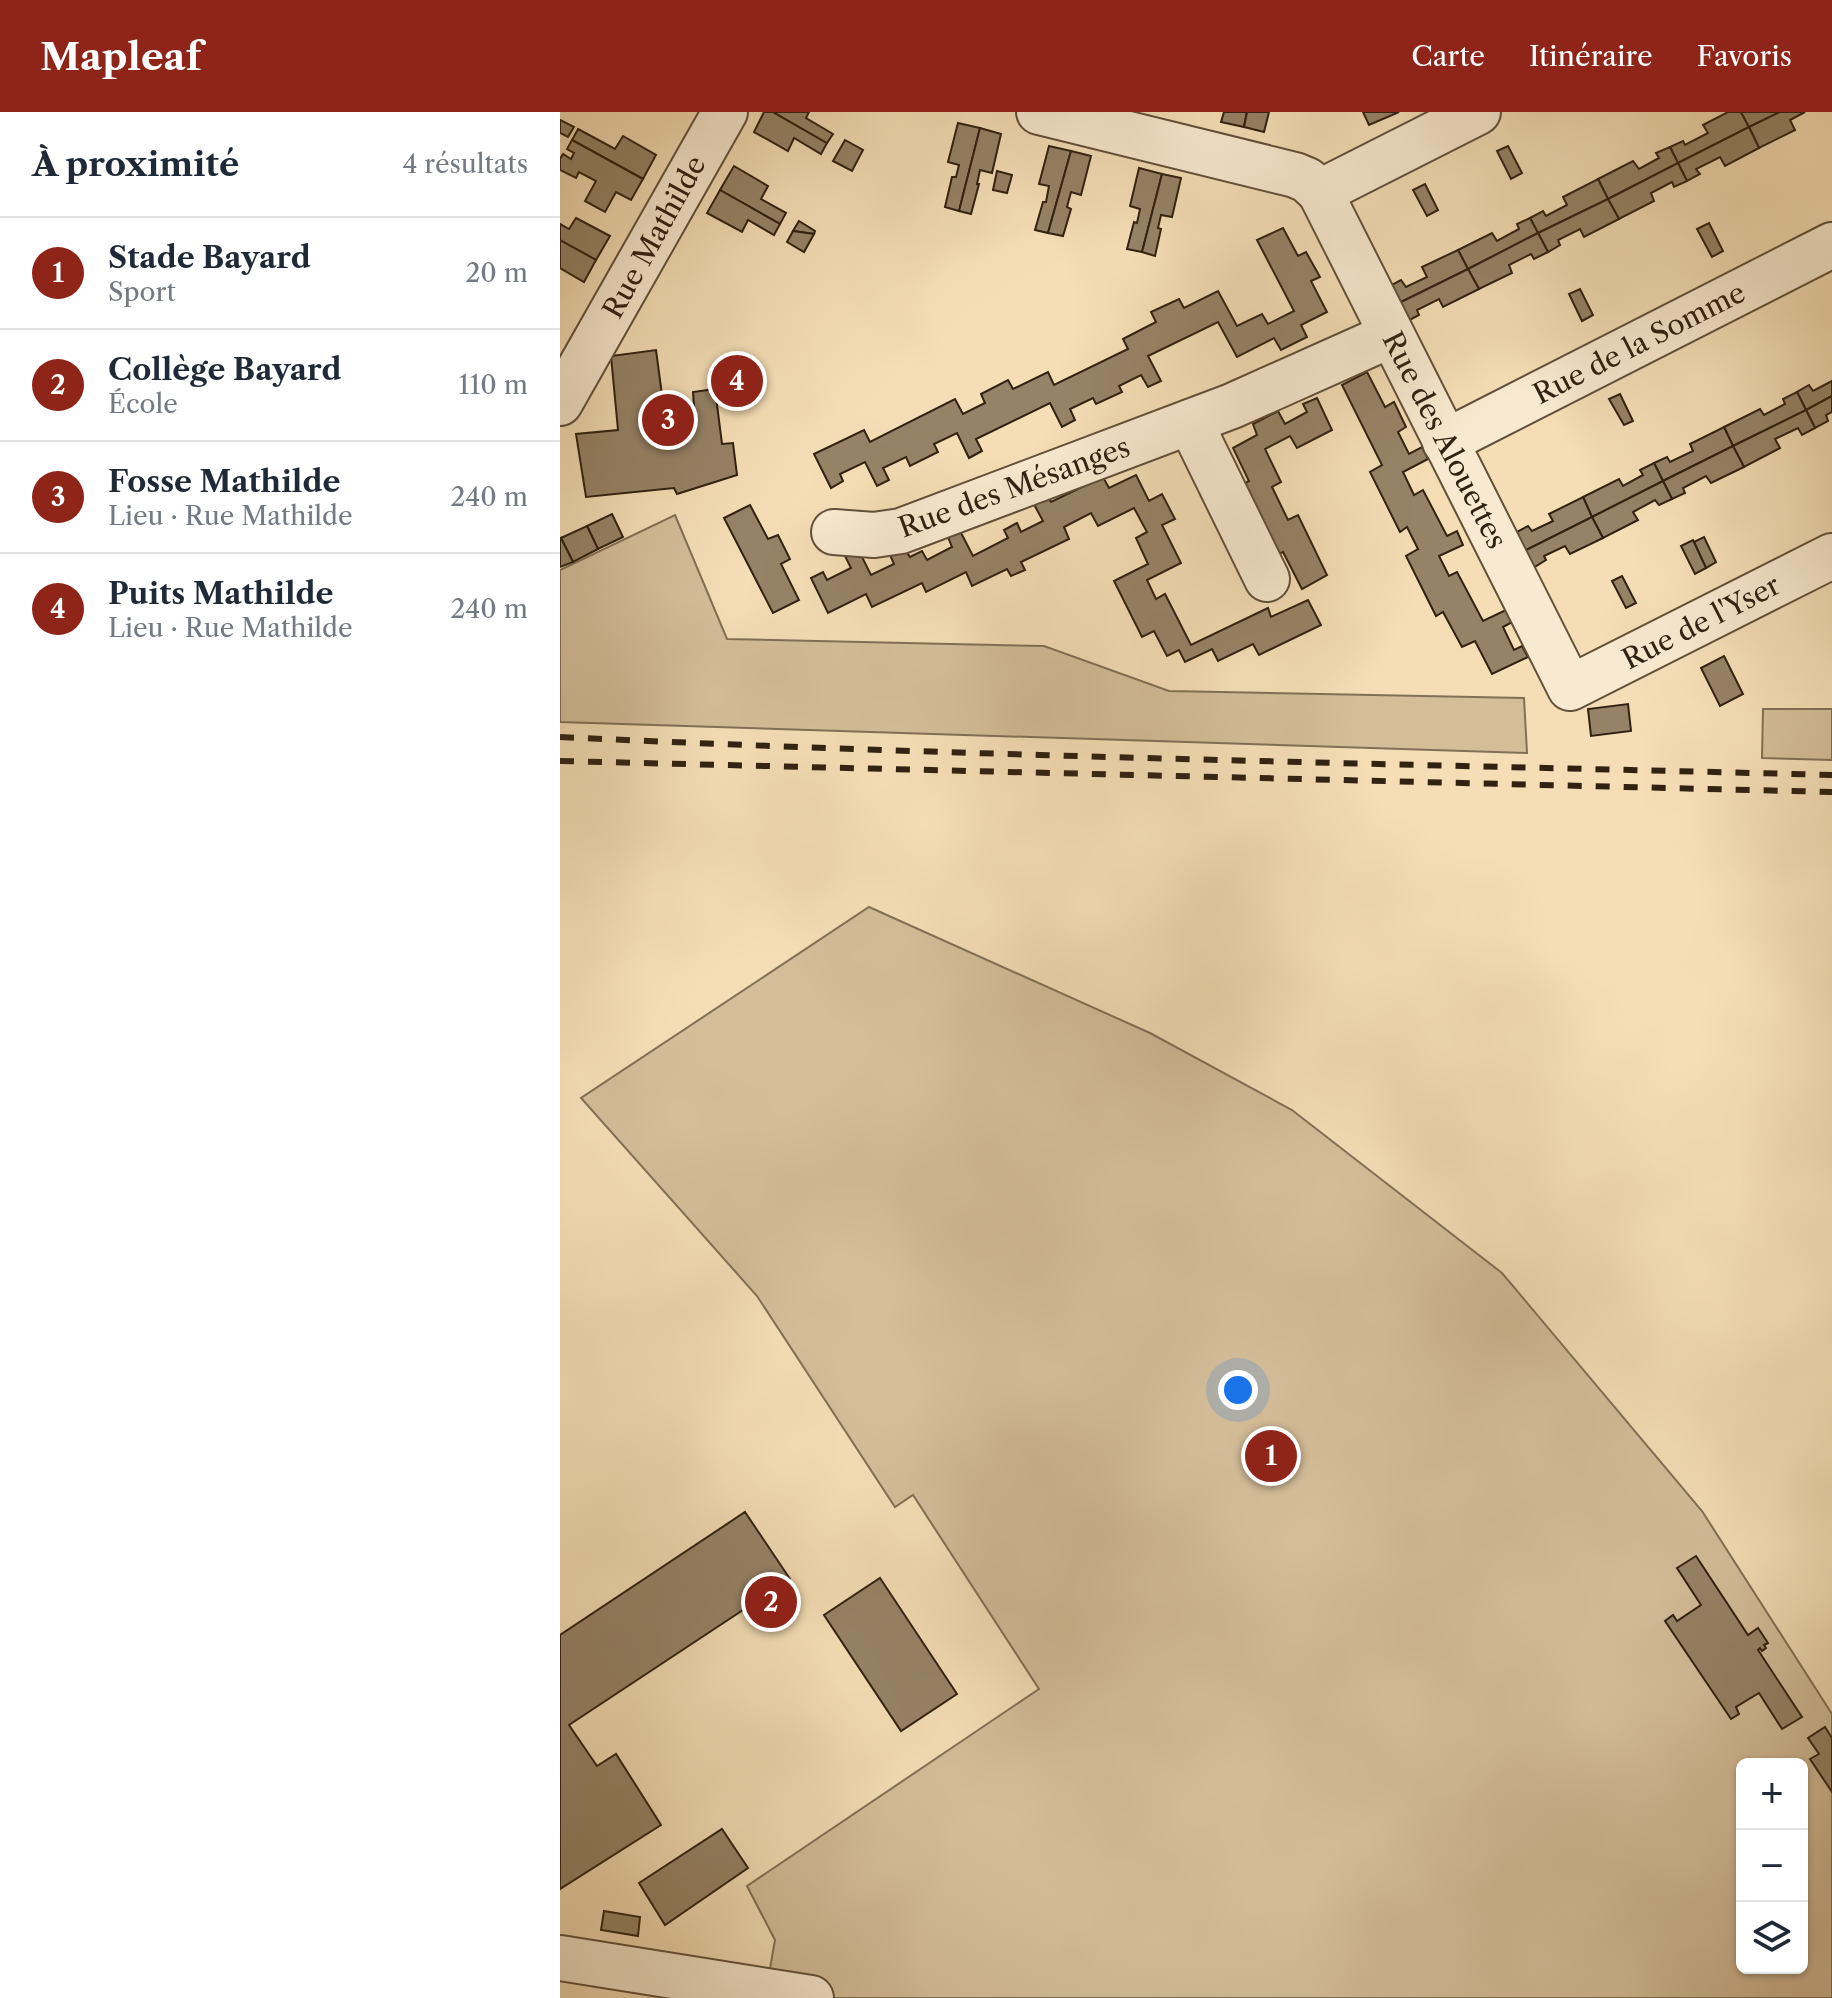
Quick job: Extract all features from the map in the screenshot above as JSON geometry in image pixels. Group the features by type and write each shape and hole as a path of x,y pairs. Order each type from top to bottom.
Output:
{"street":[{"name":"Rue Mathilde","path":"560,403 725,112"},
{"path":"1039,112 1295,175 1307,180 1320,192 1478,112"},
{"name":"Rue des Alouettes","path":"1320,192 1570,688"},
{"name":"Rue de la Somme","path":"1445,442 1832,245"},
{"name":"Rue des Mésanges","path":"834,532 874,535 901,531 1257,396 1391,335"},
{"path":"1190,422 1267,579"},
{"name":"Rue de l'Yser","path":"1570,688 1832,556"},
{"path":"560,1958 714,1990 811,1998"}],"shaded area":[{"path":"675,515 727,639 1044,646 1169,691 1524,698 1527,753 560,722 560,570"},
{"path":"1763,709 1832,709 1832,760 1762,758"},
{"path":"869,907 1150,1033 1292,1110 1502,1273 1702,1511 1832,1714 1832,1998 770,1998 769,1974 775,1940 747,1886 1039,1689 913,1495 895,1507 757,1296 581,1098"}],"building":[{"path":"764,112 773,112 827,143 821,154 794,138 788,151 754,132"},
{"path":"773,112 809,112 806,118 833,134 827,143"},
{"path":"1224,112 1247,112 1244,127 1221,122"},
{"path":"1247,112 1269,112 1264,132 1244,127"},
{"path":"1363,112 1399,112 1369,125"},
{"path":"1728,112 1741,112 1749,127 1678,163 1670,147 1683,141 1685,145 1708,133 1703,125"},
{"path":"1741,112 1780,112 1749,127"},
{"path":"1780,112 1805,112 1790,120 1795,130 1759,148 1749,127"},
{"path":"560,120 574,127 568,137 560,133"},
{"path":"958,123 980,128 959,211 945,207 952,177 956,177 959,165 948,162"},
{"path":"1749,127 1759,148 1725,166 1720,157 1696,169 1700,174 1687,181 1678,163"},
{"path":"980,128 1001,134 992,173 980,170 971,214 959,211"},
{"path":"578,129 615,149 623,136 656,155 643,179 572,140"},
{"path":"572,140 643,179 631,200 616,192 605,212 585,201 596,181 579,172 576,178 560,170 563,154 571,159 574,153 567,149"},
{"path":"845,140 863,150 852,171 833,161"},
{"path":"1049,146 1071,151 1048,233 1035,230 1049,186 1039,184"},
{"path":"1508,146 1522,173 1511,179 1497,151"},
{"path":"1670,147 1678,163 1608,199 1598,179 1633,161 1639,169 1659,158 1656,153"},
{"path":"1071,151 1091,156 1081,195 1071,192 1067,207 1071,209 1063,236 1048,233"},
{"path":"1678,163 1687,181 1674,187 1672,182 1651,193 1654,201 1619,219 1608,199"},
{"path":"734,166 768,186 761,199 786,213 780,224 720,190"},
{"path":"1139,168 1162,174 1142,252 1127,249 1140,209 1130,206"},
{"path":"997,171 1012,175 1007,193 993,190"},
{"path":"1162,174 1181,178 1172,217 1161,215 1155,256 1142,252"},
{"path":"1598,179 1608,199 1538,233 1530,218 1543,211 1546,216 1567,205 1563,197"},
{"path":"1425,184 1438,210 1427,216 1413,190"},
{"path":"720,190 780,224 774,235 748,220 742,232 707,213"},
{"path":"1608,199 1619,219 1584,237 1580,229 1558,240 1560,245 1548,252 1538,233"},
{"path":"576,218 610,236 596,260 560,240 560,224 569,229"},
{"path":"1530,218 1538,233 1468,269 1458,250 1492,233 1497,241 1519,229 1517,224"},
{"path":"799,221 815,231 814,234 793,231"},
{"path":"1709,223 1723,251 1712,257 1697,229"},
{"path":"1283,228 1298,256 1306,252 1320,277 1311,281 1327,312 1301,325 1307,337 1281,350 1274,338 1237,357 1218,322 1148,356 1161,381 1148,387 1141,375 1119,386 1122,392 1096,404 1093,398 1070,409 1075,420 1062,427 1050,403 976,439 982,451 969,458 957,433 934,444 938,452 910,466 906,457 883,468 889,480 877,486 865,462 840,474 843,481 831,488 814,454 864,430 870,442 955,399 963,414 985,403 981,394 1008,380 1013,389 1048,372 1054,385 1128,349 1123,339 1156,322 1151,312 1179,299 1184,308 1218,291 1237,326 1262,314 1268,324 1294,311 1257,240"},
{"path":"793,231 814,234 804,252 787,242"},
{"path":"1538,233 1548,252 1534,259 1531,254 1509,265 1512,273 1479,289 1468,269"},
{"path":"560,240 596,260 584,282 560,268"},
{"path":"1458,250 1468,269 1397,304 1388,287 1401,280 1406,287 1427,277 1422,267"},
{"path":"1468,269 1479,289 1443,307 1439,299 1417,310 1419,315 1406,322 1397,304"},
{"path":"1580,289 1593,315 1582,321 1569,294"},
{"path":"656,350 664,410 694,407 693,392 715,389 722,444 733,443 737,475 677,494 674,488 586,497 576,434 618,430 611,356"},
{"path":"1367,372 1385,407 1394,402 1406,427 1398,432 1409,454 1422,447 1428,459 1403,472 1414,495 1423,490 1447,536 1457,531 1463,545 1439,556 1449,576 1457,572 1483,621 1508,609 1514,621 1503,627 1514,650 1522,646 1528,657 1492,674 1475,641 1462,647 1443,612 1436,616 1406,556 1418,549 1407,527 1400,532 1370,472 1382,465 1342,385"},
{"path":"1832,381 1832,396 1806,410 1797,392 1809,385 1813,391"},
{"path":"1797,392 1806,410 1733,446 1724,427 1760,409 1764,415 1785,404 1783,399"},
{"path":"1620,394 1633,421 1624,425 1609,399"},
{"path":"1832,396 1832,412 1826,415 1828,421 1815,428 1806,410"},
{"path":"1317,398 1332,430 1297,448 1290,436 1265,449 1281,482 1272,487 1288,520 1298,515 1327,575 1302,589 1283,552 1274,557 1238,487 1249,481 1233,448 1257,435 1253,424 1278,411 1285,424 1307,412 1303,404"},
{"path":"1806,410 1815,428 1802,435 1798,428 1775,439 1780,448 1744,467 1733,446"},
{"path":"1724,427 1733,446 1663,481 1654,463 1667,457 1670,462 1693,451 1690,444"},
{"path":"1733,446 1744,467 1711,483 1706,476 1683,488 1685,493 1672,499 1663,481"},
{"path":"1654,463 1663,481 1592,517 1583,497 1619,479 1623,486 1643,475 1640,470"},
{"path":"1136,475 1149,501 1162,494 1175,519 1162,525 1181,563 1147,580 1156,599 1165,594 1191,645 1268,608 1271,617 1308,600 1321,625 1259,655 1253,644 1218,661 1212,649 1185,662 1179,650 1167,656 1154,631 1142,637 1114,581 1148,564 1136,538 1147,532 1134,508 1098,526 1091,513 1064,527 1069,539 1021,562 1025,570 1011,576 1007,569 972,586 966,572 926,592 922,583 872,607 866,594 828,613 811,578 823,572 827,580 851,568 845,556 858,549 871,575 894,564 890,555 904,548 910,557 922,551 927,560 952,547 946,532 958,527 973,556 1008,538 1004,530 1017,523 1021,532 1043,521 1030,497 1044,490 1051,502 1103,477 1109,488"},
{"path":"1663,481 1672,499 1659,505 1655,500 1633,512 1638,520 1603,538 1592,517"},
{"path":"1583,497 1592,517 1524,551 1515,533 1528,526 1532,531 1553,521 1549,514"},
{"path":"750,505 768,539 778,535 790,559 781,564 799,600 773,613 724,518"},
{"path":"612,514 623,537 598,549 587,526"},
{"path":"1592,517 1603,538 1570,554 1565,546 1544,556 1546,560 1533,568 1524,551"},
{"path":"587,526 598,549 573,562 561,538"},
{"path":"1704,537 1716,562 1706,568 1694,542"},
{"path":"560,539 573,562 560,567"},
{"path":"1693,540 1706,568 1695,574 1681,546"},
{"path":"1622,576 1636,603 1626,608 1612,581"},
{"path":"1724,656 1743,694 1720,706 1701,668"},
{"path":"1628,704 1631,731 1591,736 1588,709"},
{"path":"745,1512 790,1579 569,1725 597,1766 616,1754 661,1825 560,1889 560,1635"},
{"path":"1696,1556 1748,1635 1758,1628 1768,1643 1762,1651 1760,1648 1758,1650 1802,1717 1782,1729 1759,1693 1736,1707 1739,1714 1731,1719 1665,1621 1673,1615 1677,1621 1701,1605 1677,1568"},
{"path":"880,1578 957,1694 901,1731 824,1615"},
{"path":"1825,1727 1832,1738 1832,1792 1810,1759 1819,1754 1808,1738"},
{"path":"722,1829 748,1868 665,1925 639,1883"},
{"path":"604,1911 640,1917 638,1936 601,1930"}],"railway":[{"path":"560,737 1037,755 1832,775"},
{"path":"560,761 1832,792"}],"place":[{"name":"Puits Mathilde","path":"737,381"},
{"name":"Fosse Mathilde","path":"668,420"},
{"name":"Stade Bayard","path":"1271,1456"},
{"name":"Collège Bayard","path":"771,1602"}]}
